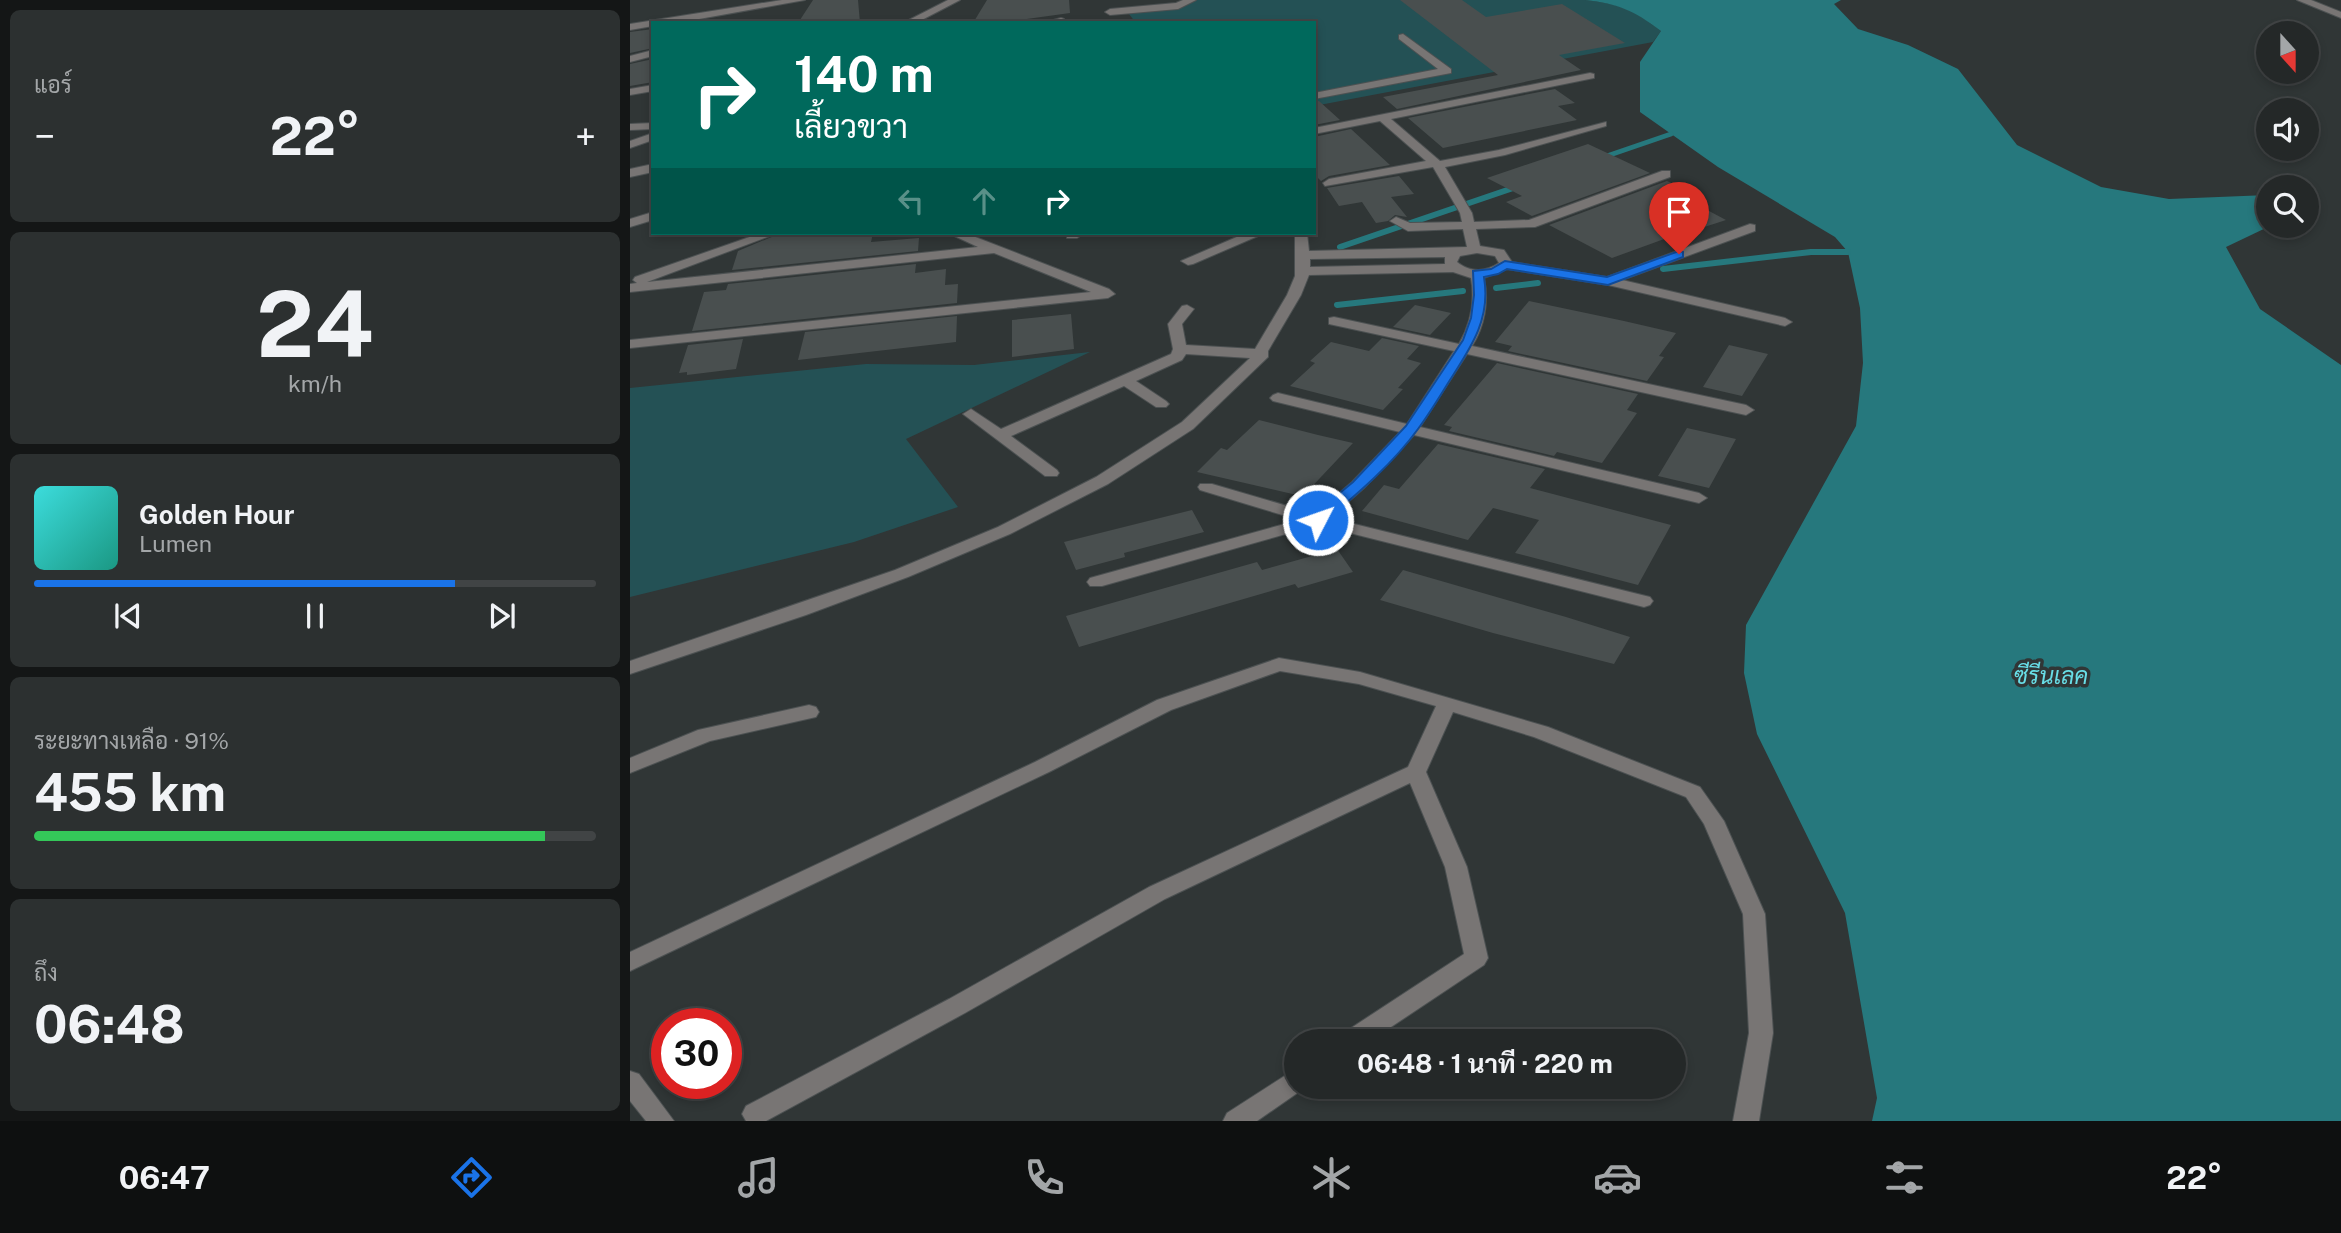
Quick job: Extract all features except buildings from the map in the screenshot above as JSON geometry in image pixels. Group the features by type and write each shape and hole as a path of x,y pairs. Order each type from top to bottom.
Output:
{"street":[{"path":"710,0 718,13"},
{"path":"668,21 800,0"},
{"path":"912,21 955,0"},
{"path":"1110,6 1178,6 1190,0"},
{"path":"2302,0 2341,15"},
{"path":"630,27 651,24"},
{"path":"1316,96 1447,71 1403,37"},
{"path":"630,59 651,54"},
{"path":"1316,131 1590,76"},
{"path":"630,92 651,88"},
{"path":"1382,117 1436,164 1462,205 1471,228 1474,249"},
{"path":"1329,183 1501,153 1602,124"},
{"path":"630,127 651,126"},
{"path":"630,145 651,137"},
{"path":"630,173 651,168"},
{"path":"1401,224 1471,228 1531,224 1666,174"},
{"path":"632,221 651,216"},
{"path":"1603,280 1750,228"},
{"path":"630,286 767,235"},
{"path":"630,344 1108,294 959,235"},
{"path":"1188,261 1252,235"},
{"path":"630,668 881,583 1054,507 1130,464 1232,390 1263,354 1289,310 1303,263 1301,235"},
{"path":"630,286 996,249"},
{"path":"1303,263 1456,253 1474,249 1499,253 1506,261 1505,265"},
{"path":"1454,268 1450,260 1456,253"},
{"path":"1303,263 1454,268 1477,274 1494,272 1505,265 1603,280 1785,322"},
{"path":"1096,582 1318,520 1358,485 1412,428 1469,340 1477,318 1480,295 1477,274"},
{"path":"1000,435 1177,357 1180,349 1175,324 1187,309"},
{"path":"1334,321 1746,410"},
{"path":"1180,349 1263,354"},
{"path":"1125,380 1161,404"},
{"path":"1278,398 1699,498"},
{"path":"971,414 1051,473"},
{"path":"1206,487 1318,520 1644,601"},
{"path":"631,962 1042,767 1164,705 1279,664 1360,678 1541,732 1693,792 1713,821 1754,914 1761,1033 1746,1121"},
{"path":"755,1114 957,1006 1157,893 1416,772 1447,703"},
{"path":"630,766 705,735 809,712"},
{"path":"1369,1029 1476,958 1457,867 1416,772"},
{"path":"630,1082 660,1121"},
{"path":"1236,1121 1284,1088"}],"shaded area":[{"path":"1197,0 1585,0 1626,9 1661,31 1653,42 1316,106 1316,21 1134,21 1129,14 1180,7"},
{"path":"1090,352 906,439 958,507 854,542 630,597 630,388 866,364 974,365"}],"water":[{"name":"ซีรีนเลค","path":"1585,0 1841,0 1834,4 1858,29 1908,45 1958,69 2017,145 2101,187 2169,199 2256,195 2256,233 2226,247 2260,309 2341,365 2341,1121 1872,1121 1877,1098 1845,913 1757,734 1744,673 1746,625 1856,426 1863,363 1860,308 1848,252 1835,237 1718,167 1640,112 1640,62 1661,31 1625,9"}],"waterway":[{"path":"1601,158 1671,134"},
{"path":"1340,247 1519,186 1516,187"},
{"path":"1663,269 1811,252 1848,252"},
{"path":"1496,288 1538,283"},
{"path":"1337,305 1463,291"}],"route":[{"path":"1318,520 1358,485 1412,428 1469,340 1477,318 1480,295 1477,274 1494,272 1505,265 1608,281 1679,254"}]}
